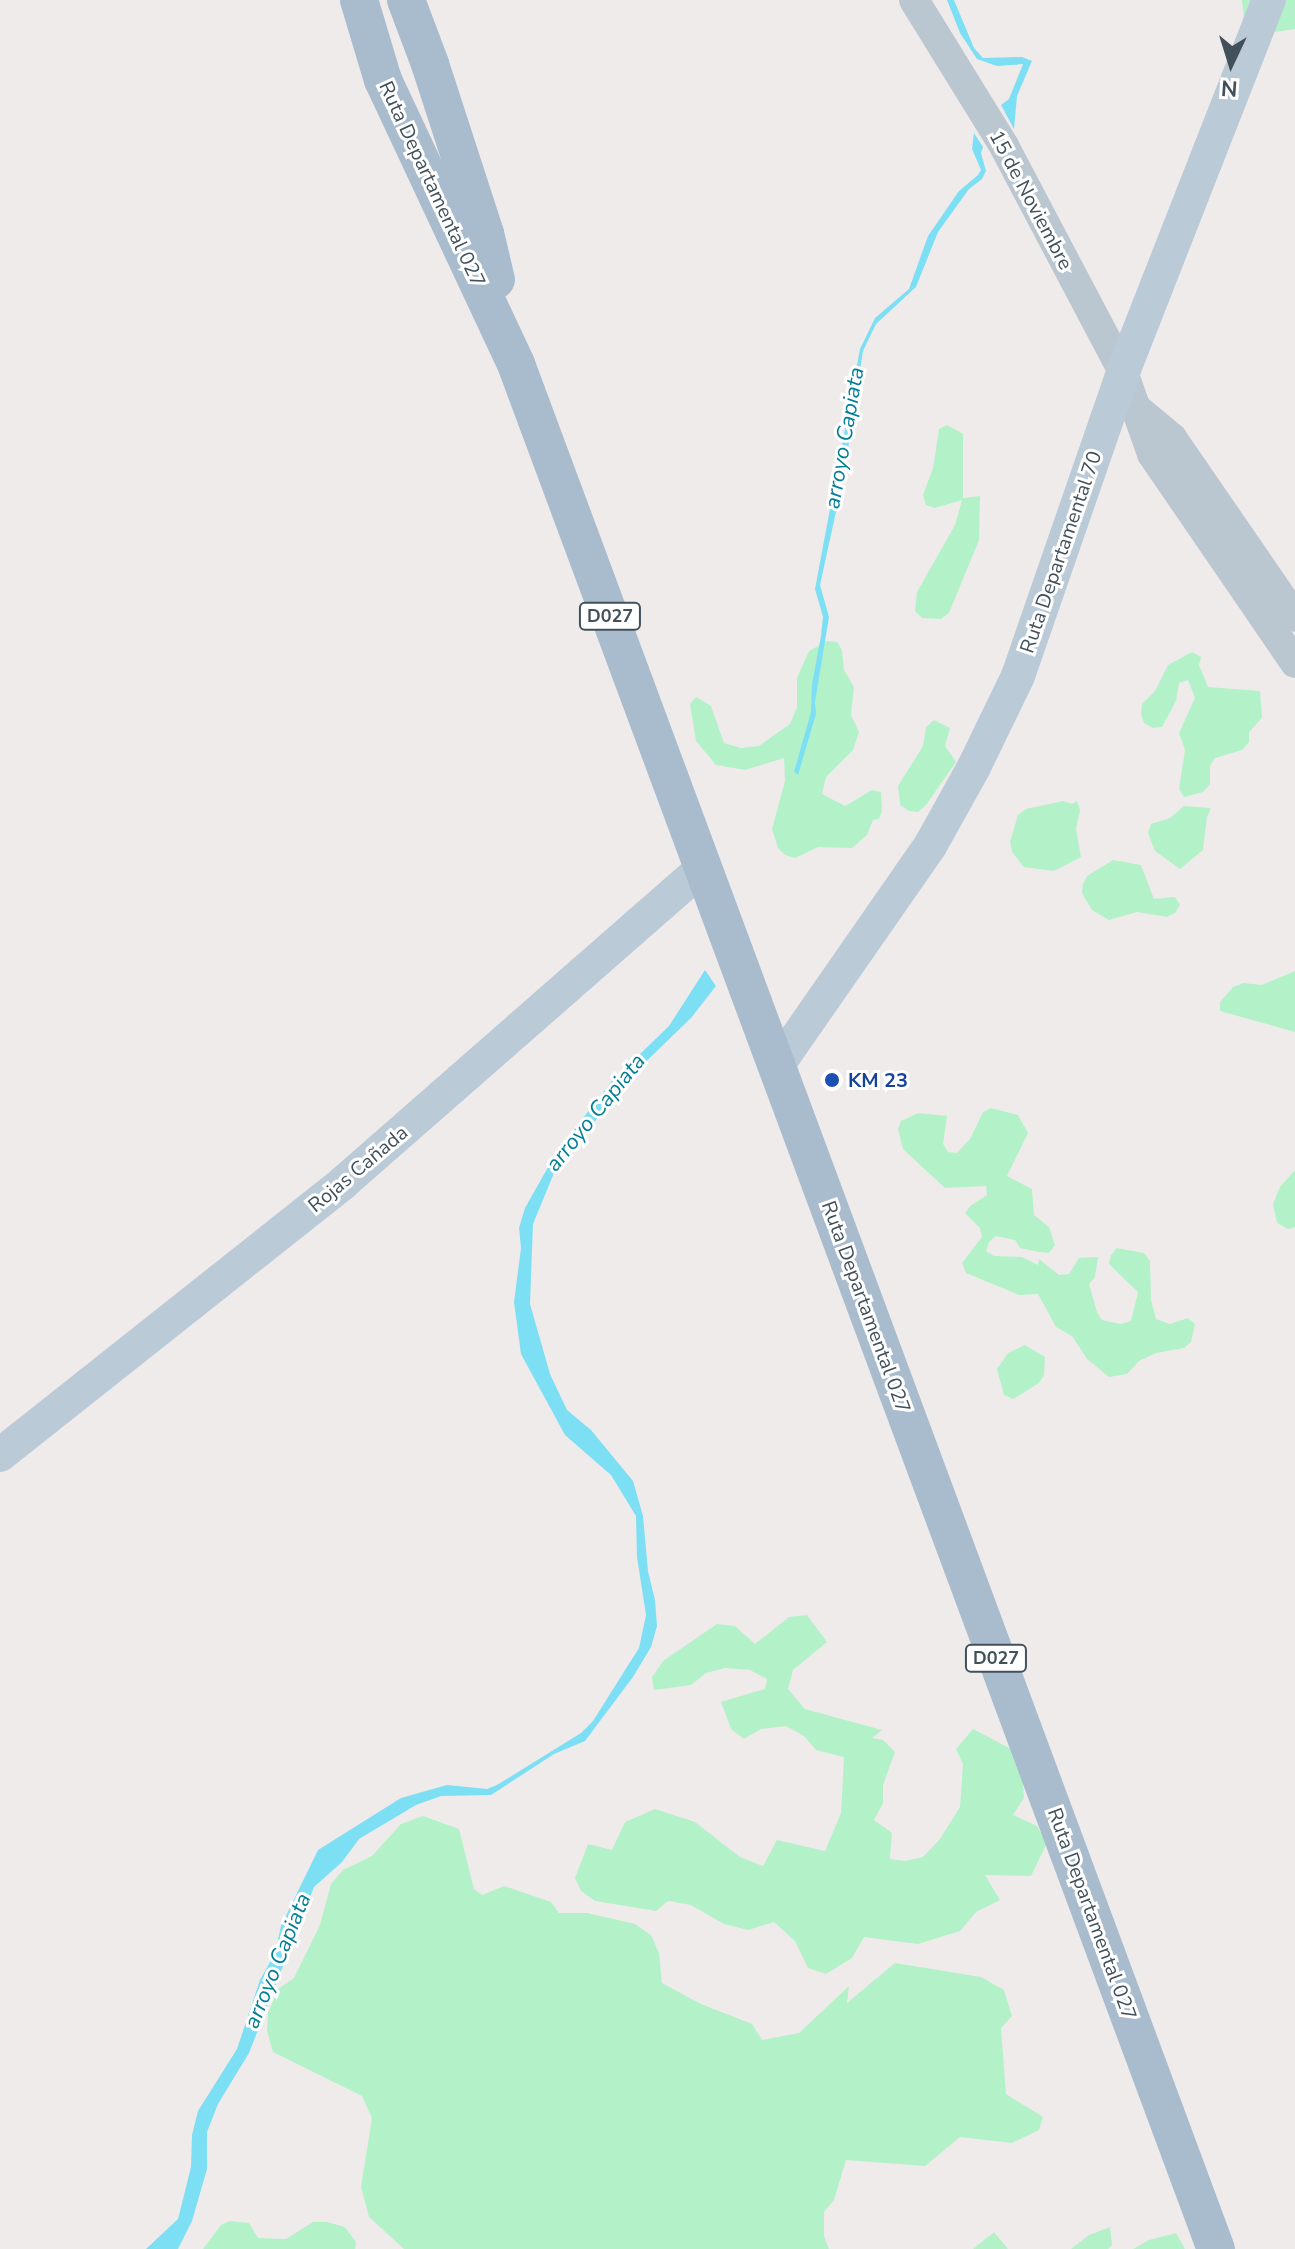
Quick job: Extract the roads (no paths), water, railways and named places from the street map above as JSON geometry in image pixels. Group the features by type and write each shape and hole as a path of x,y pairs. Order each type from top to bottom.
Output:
{"main road":[{"name":"Ruta Departamental 027","path":"359,0 383,80 516,364 1216,2249"},
{"name":"Ruta Departamental 027","path":"406,0 485,233 516,364"},
{"name":"Ruta Departamental 70","path":"777,1066 930,846 974,767 1018,676 1123,372 1269,0"},
{"name":"Rojas Cañada","path":"0,1455 344,1182 703,868"}],"street":[{"name":"15 de Noviembre","path":"914,0 1004,146 1123,372 1152,454 1295,663"},
{"path":"1135,406 1172,438 1295,617"}],"water":[{"path":"947,0 954,0 974,48 983,58 1022,57 1032,61 1017,96 1014,129 1001,105 1009,99 1023,64 997,66 977,59 960,33"},
{"name":"arroyo Capiata","path":"974,133 983,147 981,153 986,171 982,179 969,189 938,232 916,287 876,324 863,351 844,475 820,585 829,617 815,702 816,714 798,775 794,772 811,712 812,684 823,617 815,589 860,349 875,318 909,289 928,236 959,191 981,170 972,149"},
{"name":"arroyo Capiata","path":"705,970 716,986 691,1018 630,1077 554,1173 533,1224 530,1304 550,1374 567,1410 591,1430 633,1481 643,1516 657,1626 651,1647 633,1677 585,1741 554,1754 491,1795 441,1796 416,1805 359,1839 342,1862 314,1887 249,2053 218,2104 207,2132 207,2169 192,2221 178,2249 146,2249 178,2219 191,2167 192,2135 198,2111 237,2049 260,1980 275,1953 281,1926 318,1850 401,1798 447,1785 487,1789 581,1733 593,1721 639,1648 646,1615 637,1557 636,1516 611,1475 565,1435 521,1354 514,1302 521,1248 519,1228 525,1208 556,1153 611,1082 669,1026"}],"place":[{"name":"KM 23","path":"832,1080"}]}
